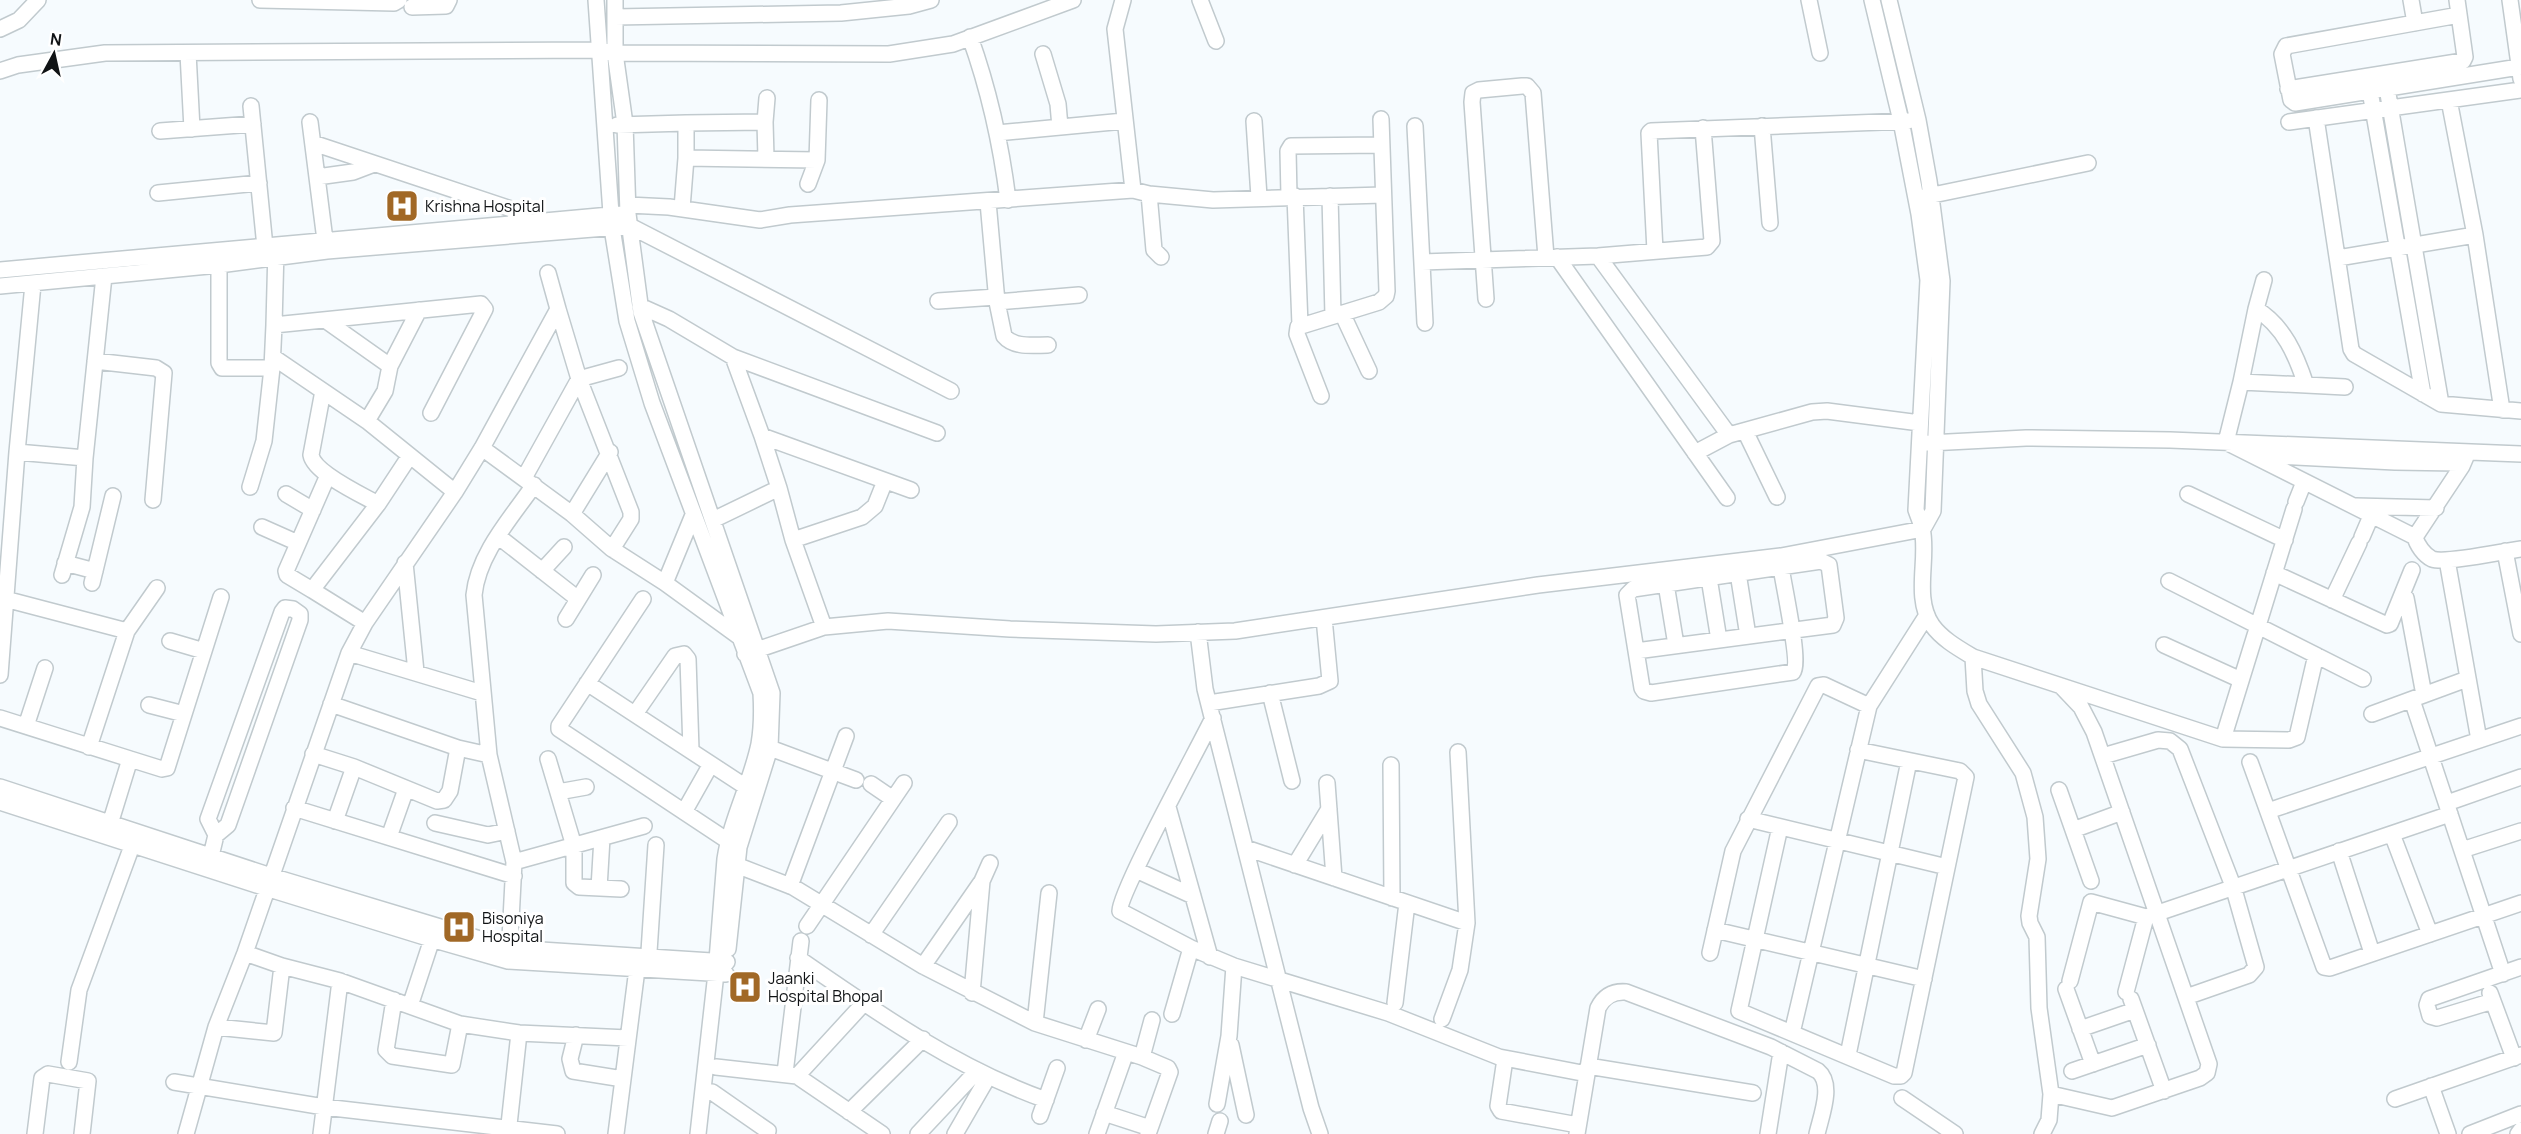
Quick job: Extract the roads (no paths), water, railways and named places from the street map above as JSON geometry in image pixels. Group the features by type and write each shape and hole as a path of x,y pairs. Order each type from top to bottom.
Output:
{"street":[{"path":"260,0 359,1 446,6 449,0"},
{"path":"596,0 612,221 627,321 652,403 739,637"},
{"path":"615,0 615,52 625,124 629,215 640,306 713,520 759,683 762,717 759,745 728,841 716,1067 708,1134"},
{"path":"615,17 841,13 909,6 930,0"},
{"path":"0,71 18,65 105,53 598,50 889,54 953,44 1073,0"},
{"path":"1123,0 1114,29 1132,190"},
{"path":"1200,0 1216,41"},
{"path":"1809,0 1820,53"},
{"path":"1781,567 1797,663 1793,672 1651,693 1644,691 1628,592 1633,589 1709,578 1729,570 1781,556 1923,529 1933,512 1942,281 1923,196 1900,121 1872,0"},
{"path":"1890,0 1918,120 1923,196 1928,280 1916,510 1923,529 1924,591 1927,615 1942,636 1972,657 2223,738 2289,740 2297,737 2316,655"},
{"path":"2411,0 2415,22"},
{"path":"2289,89 2451,70 2520,73 2510,0"},
{"path":"0,29 19,20 34,1"},
{"path":"2458,7 2465,57 2463,61 2451,70 2387,88 2295,103 2290,100 2282,54 2286,46 2415,22 2458,7"},
{"path":"970,38 983,74 997,133 1008,200"},
{"path":"188,53 192,129"},
{"path":"1043,54 1058,105 1060,127"},
{"path":"2451,70 2453,100 2502,410"},
{"path":"1486,299 1472,97 1479,90 1527,86 1533,93 1551,257 1727,498"},
{"path":"2387,88 2441,404"},
{"path":"2289,122 2521,90"},
{"path":"2370,91 2423,394"},
{"path":"766,158 767,98"},
{"path":"808,184 817,160 819,100"},
{"path":"250,487 264,441 274,325 273,250 259,183 251,106"},
{"path":"1300,325 1379,302 1386,296 1381,118"},
{"path":"2316,118 2350,349 2354,354 2441,404 2521,411"},
{"path":"1655,250 1649,133 1655,129 1918,120"},
{"path":"997,133 1124,121"},
{"path":"1254,121 1259,197"},
{"path":"310,122 326,245"},
{"path":"604,127 625,124 765,122"},
{"path":"682,208 686,123"},
{"path":"160,131 252,124"},
{"path":"1415,126 1425,323"},
{"path":"1762,126 1770,223"},
{"path":"1422,262 1598,256 1707,247 1712,242 1703,128"},
{"path":"312,143 511,209 526,223"},
{"path":"1322,396 1297,334 1300,325 1288,151 1291,146 1381,145"},
{"path":"686,158 817,160"},
{"path":"1923,196 2088,163"},
{"path":"317,177 353,172 374,164"},
{"path":"158,193 259,183"},
{"path":"0,270 273,250 612,221 629,215 682,208 760,220 790,215 1132,190 1149,194 1213,200 1383,195"},
{"path":"1149,194 1154,250 1161,257"},
{"path":"1330,196 1338,314 1369,371"},
{"path":"988,202 1002,330 1007,340 1019,344 1048,345"},
{"path":"629,215 951,391"},
{"path":"326,245 526,223 612,221"},
{"path":"2338,258 2475,235"},
{"path":"0,286 219,265 273,250"},
{"path":"1598,256 1729,435"},
{"path":"219,265 220,366 224,369 272,362 323,391 367,421 455,492"},
{"path":"548,273 579,379 610,452 631,512 631,519 612,549"},
{"path":"104,276 82,507 63,569 94,577 113,495"},
{"path":"2226,442 2264,280"},
{"path":"0,675 17,452 33,284"},
{"path":"938,301 1079,295"},
{"path":"274,325 481,304 485,309 431,413"},
{"path":"640,306 669,318 734,357 937,433"},
{"path":"186,1134 216,1027 245,953 349,652 365,623 455,492 482,448 558,309"},
{"path":"2256,309 2268,316 2282,331 2297,359 2306,385"},
{"path":"367,421 385,391 390,366 419,310"},
{"path":"325,320 390,366"},
{"path":"734,357 779,488 792,540 824,627"},
{"path":"95,361 156,368 163,371 153,500"},
{"path":"509,955 514,869 489,754 475,618 475,588 480,569 529,481 579,379 619,368"},
{"path":"2241,382 2345,387"},
{"path":"323,391 311,455 313,463 328,475 378,504"},
{"path":"1695,453 1729,435 1812,412 1827,411 1920,423"},
{"path":"1745,431 1777,497"},
{"path":"762,436 911,489"},
{"path":"1920,442 2026,438 2226,442 2458,463 2465,459 2521,453"},
{"path":"2226,442 2415,537 2418,545 2432,558 2446,560 2521,549"},
{"path":"482,448 572,514 612,549 665,582 739,637 751,651 772,693 770,748 739,847 698,1134"},
{"path":"17,452 85,458"},
{"path":"572,514 610,452"},
{"path":"2254,455 2395,456"},
{"path":"312,590 378,504 409,457"},
{"path":"2415,537 2436,508 2465,459"},
{"path":"328,475 286,573 365,623"},
{"path":"792,540 862,517 875,506 885,481"},
{"path":"2223,738 2304,482"},
{"path":"713,520 779,488"},
{"path":"286,494 313,510"},
{"path":"2188,494 2284,540"},
{"path":"2353,506 2436,508"},
{"path":"82,507 108,515"},
{"path":"665,582 693,515"},
{"path":"2331,600 2371,516"},
{"path":"262,527 298,543"},
{"path":"498,537 578,599"},
{"path":"542,571 564,547"},
{"path":"2505,551 2521,634"},
{"path":"2446,560 2479,740"},
{"path":"751,651 824,627 888,621 1055,631 1156,634 1235,631 1538,585 1781,567 1821,561 1829,565 1835,622 1833,625 1636,651"},
{"path":"405,563 416,672"},
{"path":"1729,570 1748,636"},
{"path":"2274,573 2387,625 2390,624 2412,570"},
{"path":"566,619 592,575"},
{"path":"1709,578 1719,640"},
{"path":"2169,581 2363,679"},
{"path":"1666,584 1676,645"},
{"path":"89,747 128,631 157,588"},
{"path":"0,718 165,769 221,597"},
{"path":"2406,598 2418,698 2431,756 2503,974"},
{"path":"5,599 128,631"},
{"path":"643,599 559,726 558,737 728,841"},
{"path":"211,856 216,835 228,825 300,620 300,614 293,609 285,608 282,612 208,819 216,835"},
{"path":"1792,1033 1869,706 1927,615"},
{"path":"1209,703 1319,686 1330,681 1324,618"},
{"path":"1198,632 1205,690 1311,1108 1320,1134"},
{"path":"170,641 204,651"},
{"path":"2164,645 2241,680"},
{"path":"349,652 482,693"},
{"path":"635,714 675,656 684,654 688,659 691,750"},
{"path":"1972,657 1975,691 1979,705 2023,773 2035,817 2038,859 2029,916 2037,937 2040,1008 2051,1094 2049,1120 2042,1134"},
{"path":"26,726 45,668"},
{"path":"2372,714 2467,680"},
{"path":"587,683 746,787"},
{"path":"2051,1094 2112,1108 2200,1078 2208,1070 2207,1056 2186,997 2151,914 2122,812 2089,719 2081,707 2058,684"},
{"path":"255,685 275,693"},
{"path":"1710,953 1733,851 1818,686 1824,685 1869,706"},
{"path":"1270,693 1292,781"},
{"path":"331,704 458,748 489,754"},
{"path":"149,705 184,714"},
{"path":"1213,718 1136,870 1120,904 1120,911 1210,957 1388,1013 1505,1059 1753,1093"},
{"path":"2268,811 2521,726"},
{"path":"790,886 846,736"},
{"path":"2103,756 2158,740 2170,741 2180,749 2233,886 2256,967 2249,975 2186,997"},
{"path":"313,754 354,767 437,801 444,800 450,791 458,748"},
{"path":"770,748 856,780"},
{"path":"1780,827 1739,1011 1741,1014 1848,1055 1894,1076 1901,1076 1904,1073 1924,979 1965,775 1960,771 1858,750"},
{"path":"1442,1019 1460,970 1467,923 1458,752"},
{"path":"110,824 130,759"},
{"path":"548,759 574,846 574,883 579,887 621,889"},
{"path":"1848,1055 1909,760"},
{"path":"2250,762 2322,964 2330,968 2521,903"},
{"path":"684,812 711,764"},
{"path":"1391,765 1400,901 1395,1003"},
{"path":"335,821 354,767"},
{"path":"2093,1064 2080,1029 2068,985 2091,902 2151,914 2392,834 2521,777"},
{"path":"791,1075 798,958 804,934 904,783"},
{"path":"1327,783 1334,878"},
{"path":"872,784 893,799"},
{"path":"0,787 110,824 134,838 433,934 509,955 644,966 722,968"},
{"path":"558,792 586,787"},
{"path":"389,837 406,789"},
{"path":"2059,790 2091,881"},
{"path":"0,802 211,856 269,882"},
{"path":"1168,807 1210,957"},
{"path":"294,808 389,837 514,869 574,846 644,826"},
{"path":"1296,865 1329,809"},
{"path":"2073,830 2122,812"},
{"path":"1748,819 1947,867"},
{"path":"871,935 949,822"},
{"path":"435,823 488,835 507,831"},
{"path":"2462,850 2521,831"},
{"path":"2392,834 2430,934"},
{"path":"69,1062 79,990 134,838"},
{"path":"599,888 602,838"},
{"path":"616,1134 628,1038 644,966 656,845"},
{"path":"1246,848 1467,923"},
{"path":"2339,851 2372,953"},
{"path":"922,966 982,881 990,863"},
{"path":"736,865 790,886 922,966 1035,1023 1142,1057 1170,1070 1149,1131 1104,1113"},
{"path":"1136,870 1193,896"},
{"path":"972,993 982,881"},
{"path":"1035,1023 1049,893"},
{"path":"2151,914 2131,1000 2164,1091"},
{"path":"1715,930 1924,979"},
{"path":"410,1006 433,934"},
{"path":"1172,1014 1191,948"},
{"path":"245,953 282,966 340,981 460,1024 519,1034 628,1038"},
{"path":"798,958 864,1003 982,1074 1046,1100"},
{"path":"216,1027 273,1033 282,966"},
{"path":"1217,1104 1229,1036 1234,966"},
{"path":"2493,1001 2437,1018 2430,1016 2427,1005 2429,999 2521,967"},
{"path":"2395,1099 2517,1057 2486,980"},
{"path":"321,1134 340,981"},
{"path":"1505,1059 1498,1106 1500,1112 1578,1130 1598,1008 1606,996 1618,992 1626,993 1781,1052 1818,1071 1826,1080 1817,1134"},
{"path":"394,1000 386,1050 392,1056 452,1065 460,1024"},
{"path":"2080,1029 2131,1000"},
{"path":"791,1075 864,1003"},
{"path":"1086,1040 1098,1009"},
{"path":"1142,1057 1152,1020"},
{"path":"509,1131 519,1034"},
{"path":"576,1035 570,1059 573,1071 623,1079"},
{"path":"1229,1036 1246,1115"},
{"path":"849,1112 922,1039"},
{"path":"2072,1071 2148,1045"},
{"path":"1097,1134 1125,1052"},
{"path":"1768,1134 1781,1052"},
{"path":"716,1067 791,1075 882,1134"},
{"path":"1040,1116 1057,1068"},
{"path":"35,1134 42,1078 48,1074 88,1081 82,1134"},
{"path":"918,1134 982,1074"},
{"path":"955,1134 982,1074"},
{"path":"174,1082 324,1107 509,1131 557,1134"},
{"path":"2431,1086 2448,1134"},
{"path":"712,1092 769,1133"},
{"path":"1902,1098 1955,1134"},
{"path":"2470,1134 2521,1114"},
{"path":"2518,1134 2521,1130"}],"place":[{"name":"Krishna Hospital","path":"402,206"},
{"name":"Bisoniya Hospital","path":"459,927"},
{"name":"Jaanki Hospital Bhopal","path":"745,987"}]}
